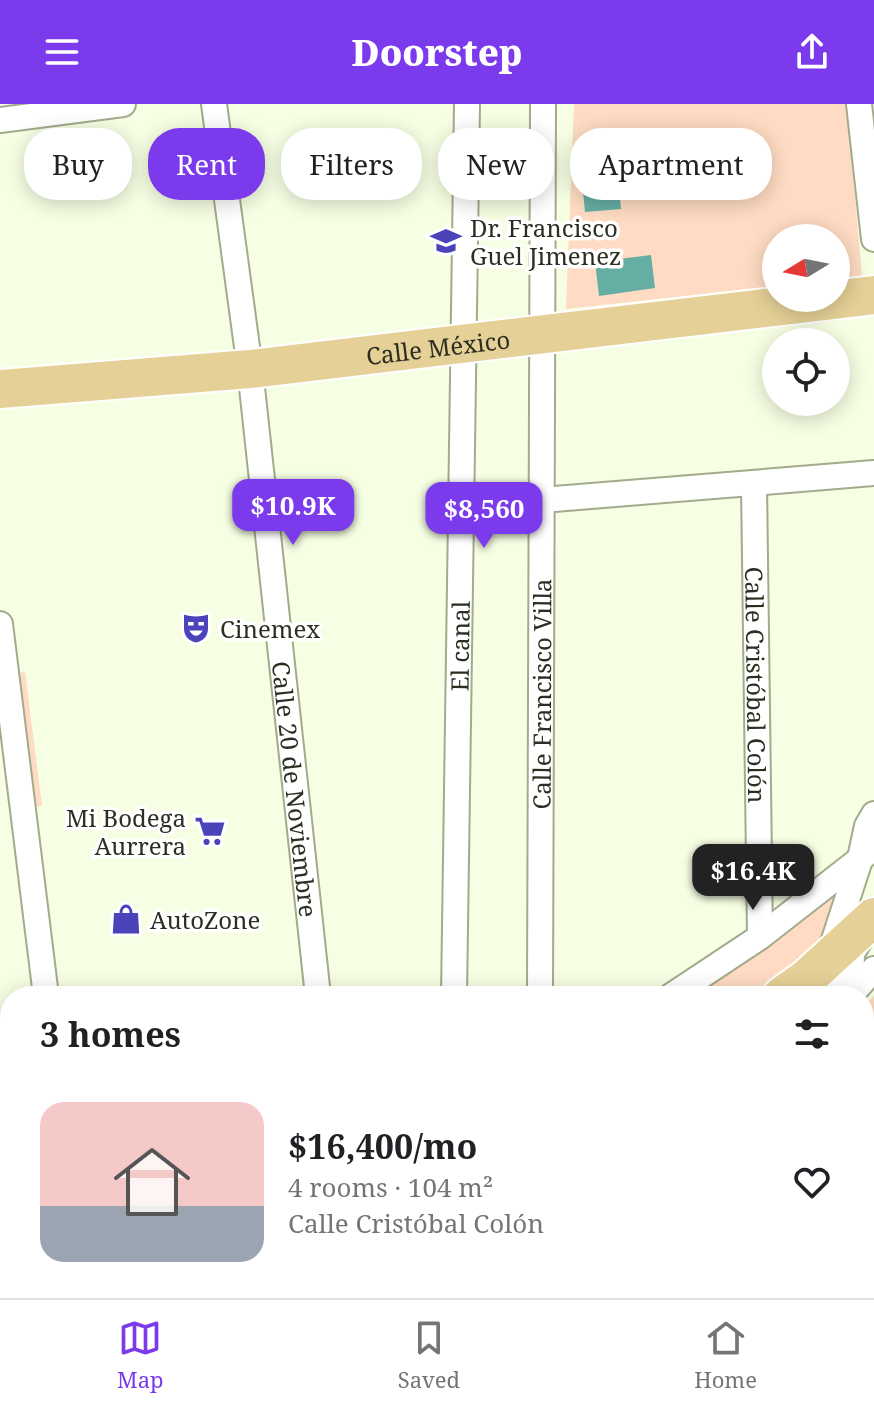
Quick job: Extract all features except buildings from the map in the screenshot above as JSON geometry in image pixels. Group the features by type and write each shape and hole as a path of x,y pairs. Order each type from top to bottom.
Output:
{"main road":[{"name":"Calle México","path":"0,389 250,369 874,295"},
{"path":"828,967 847,952 848,986"}],"street":[{"path":"0,120 123,104"},
{"name":"Calle 20 de Noviembre","path":"214,104 250,369 317,986"},
{"name":"El canal","path":"454,986 467,104"},
{"name":"Calle Francisco Villa","path":"540,986 543,104"},
{"path":"859,104 874,239"},
{"path":"542,500 874,473"},
{"name":"Calle Cristóbal Colón","path":"754,483 760,937"},
{"path":"0,624 45,986"},
{"path":"828,967 867,855 867,826 874,814"},
{"path":"686,986 760,937 867,855"},
{"path":"858,986 874,969"}],"shaded area":[{"path":"574,104 847,104 862,276 850,277 850,224 762,224 762,288 566,309 570,200 772,200 772,128 573,128"},
{"path":"25,672 42,806 35,807 19,673"},
{"path":"836,886 824,940 772,986 695,986"}],"water":[{"path":"584,200 620,200 621,209 585,212"},
{"path":"651,255 655,288 599,296 595,262"}],"place":[{"name":"Dr. Francisco Guel Jimenez","path":"446,241"},
{"name":"Cinemex","path":"196,628"},
{"name":"Mi Bodega Aurrera","path":"210,831"},
{"name":"AutoZone","path":"126,919"}]}
